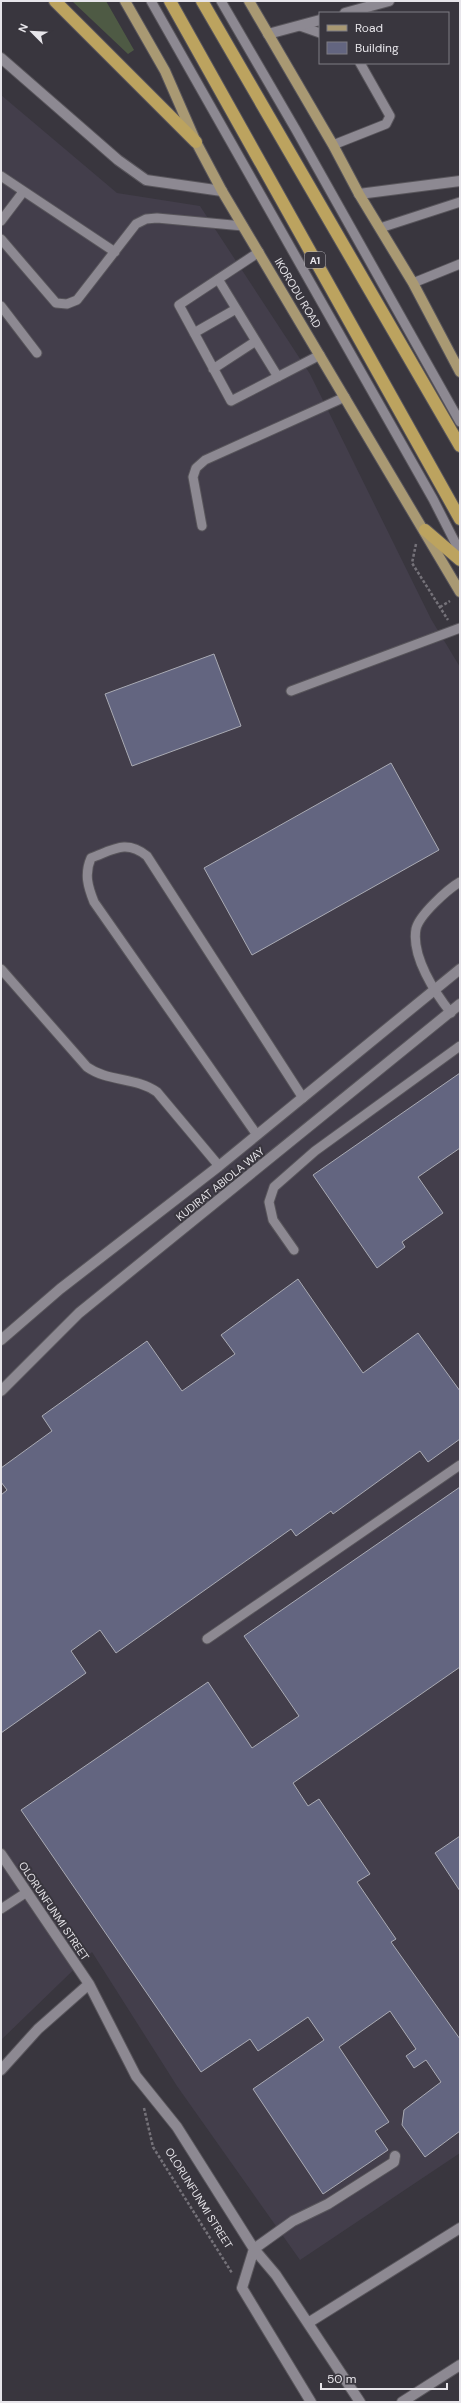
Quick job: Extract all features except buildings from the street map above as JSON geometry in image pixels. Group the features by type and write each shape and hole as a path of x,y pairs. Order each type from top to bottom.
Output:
{"highway":[{"path":"55,1 196,142"},
{"name":"A1","path":"170,1 460,519"},
{"path":"202,1 460,446"},
{"path":"425,530 460,560"}],"main road":[{"name":"IKORODU ROAD","path":"125,1 165,70 196,142 222,191 425,530 460,592"},
{"path":"249,1 359,194 457,359 460,372"}],"street":[{"path":"350,12 389,1"},
{"path":"268,34 319,20"},
{"path":"1,58 118,160 146,180 222,191"},
{"path":"359,194 460,181"},
{"name":"KUDIRAT ABIOLA WAY","path":"1,1340 60,1290 219,1166 434,992 460,969"},
{"name":"KUDIRAT ABIOLA WAY","path":"1,1391 79,1313 451,1013 460,1004"},
{"name":"OLORUNFUNMI STREET","path":"1,1854 89,1984 136,2076 177,2127 254,2249 276,2275 360,2402"},
{"path":"1,2070 38,2029 89,1984"},
{"path":"311,2402 242,2288 254,2249 293,2221 328,2204 394,2162 395,2156"},
{"path":"308,2323 460,2228"},
{"path":"402,2402 460,2366"}],"lane":[{"path":"151,1 433,499 460,552"},
{"path":"221,1 296,130 460,422"},
{"path":"300,26 319,33"},
{"path":"333,146 389,121 390,116 361,64"},
{"path":"1,176 114,252"},
{"path":"1,221 23,192"},
{"path":"380,228 460,202"},
{"path":"1,239 56,303 67,304 77,300 136,224 146,219 157,218 243,226"},
{"path":"259,252 179,305 231,401 320,355"},
{"path":"413,283 460,264"},
{"path":"218,279 278,377"},
{"path":"1,306 37,352"},
{"path":"194,333 236,309"},
{"path":"213,369 256,341"},
{"path":"202,526 193,477 196,468 205,460 345,397"},
{"path":"291,691 460,628"},
{"path":"257,1135 94,902 87,884 87,868 91,858 124,846 139,849 147,856 303,1098"},
{"path":"451,1013 434,992 417,945 416,930 418,922 427,912 452,887 460,882"},
{"path":"1,969 87,1067 105,1076 147,1084 158,1092 219,1166"},
{"path":"294,1250 273,1220 269,1202 274,1187 315,1151 460,1046"},
{"path":"207,1639 460,1465"},
{"path":"1,1909 27,1892"}],"path":[{"path":"412,563 440,607"},
{"name":"OLORUNFUNMI STREET","path":"143,2104 153,2147 242,2288"}],"shaded area":[{"path":"1,95 117,193 200,206 310,374 431,619 460,667 460,2153 300,2260 177,2086 92,1952 1,2040"}],"green space":[{"path":"72,1 106,1 134,50 128,54"}]}
